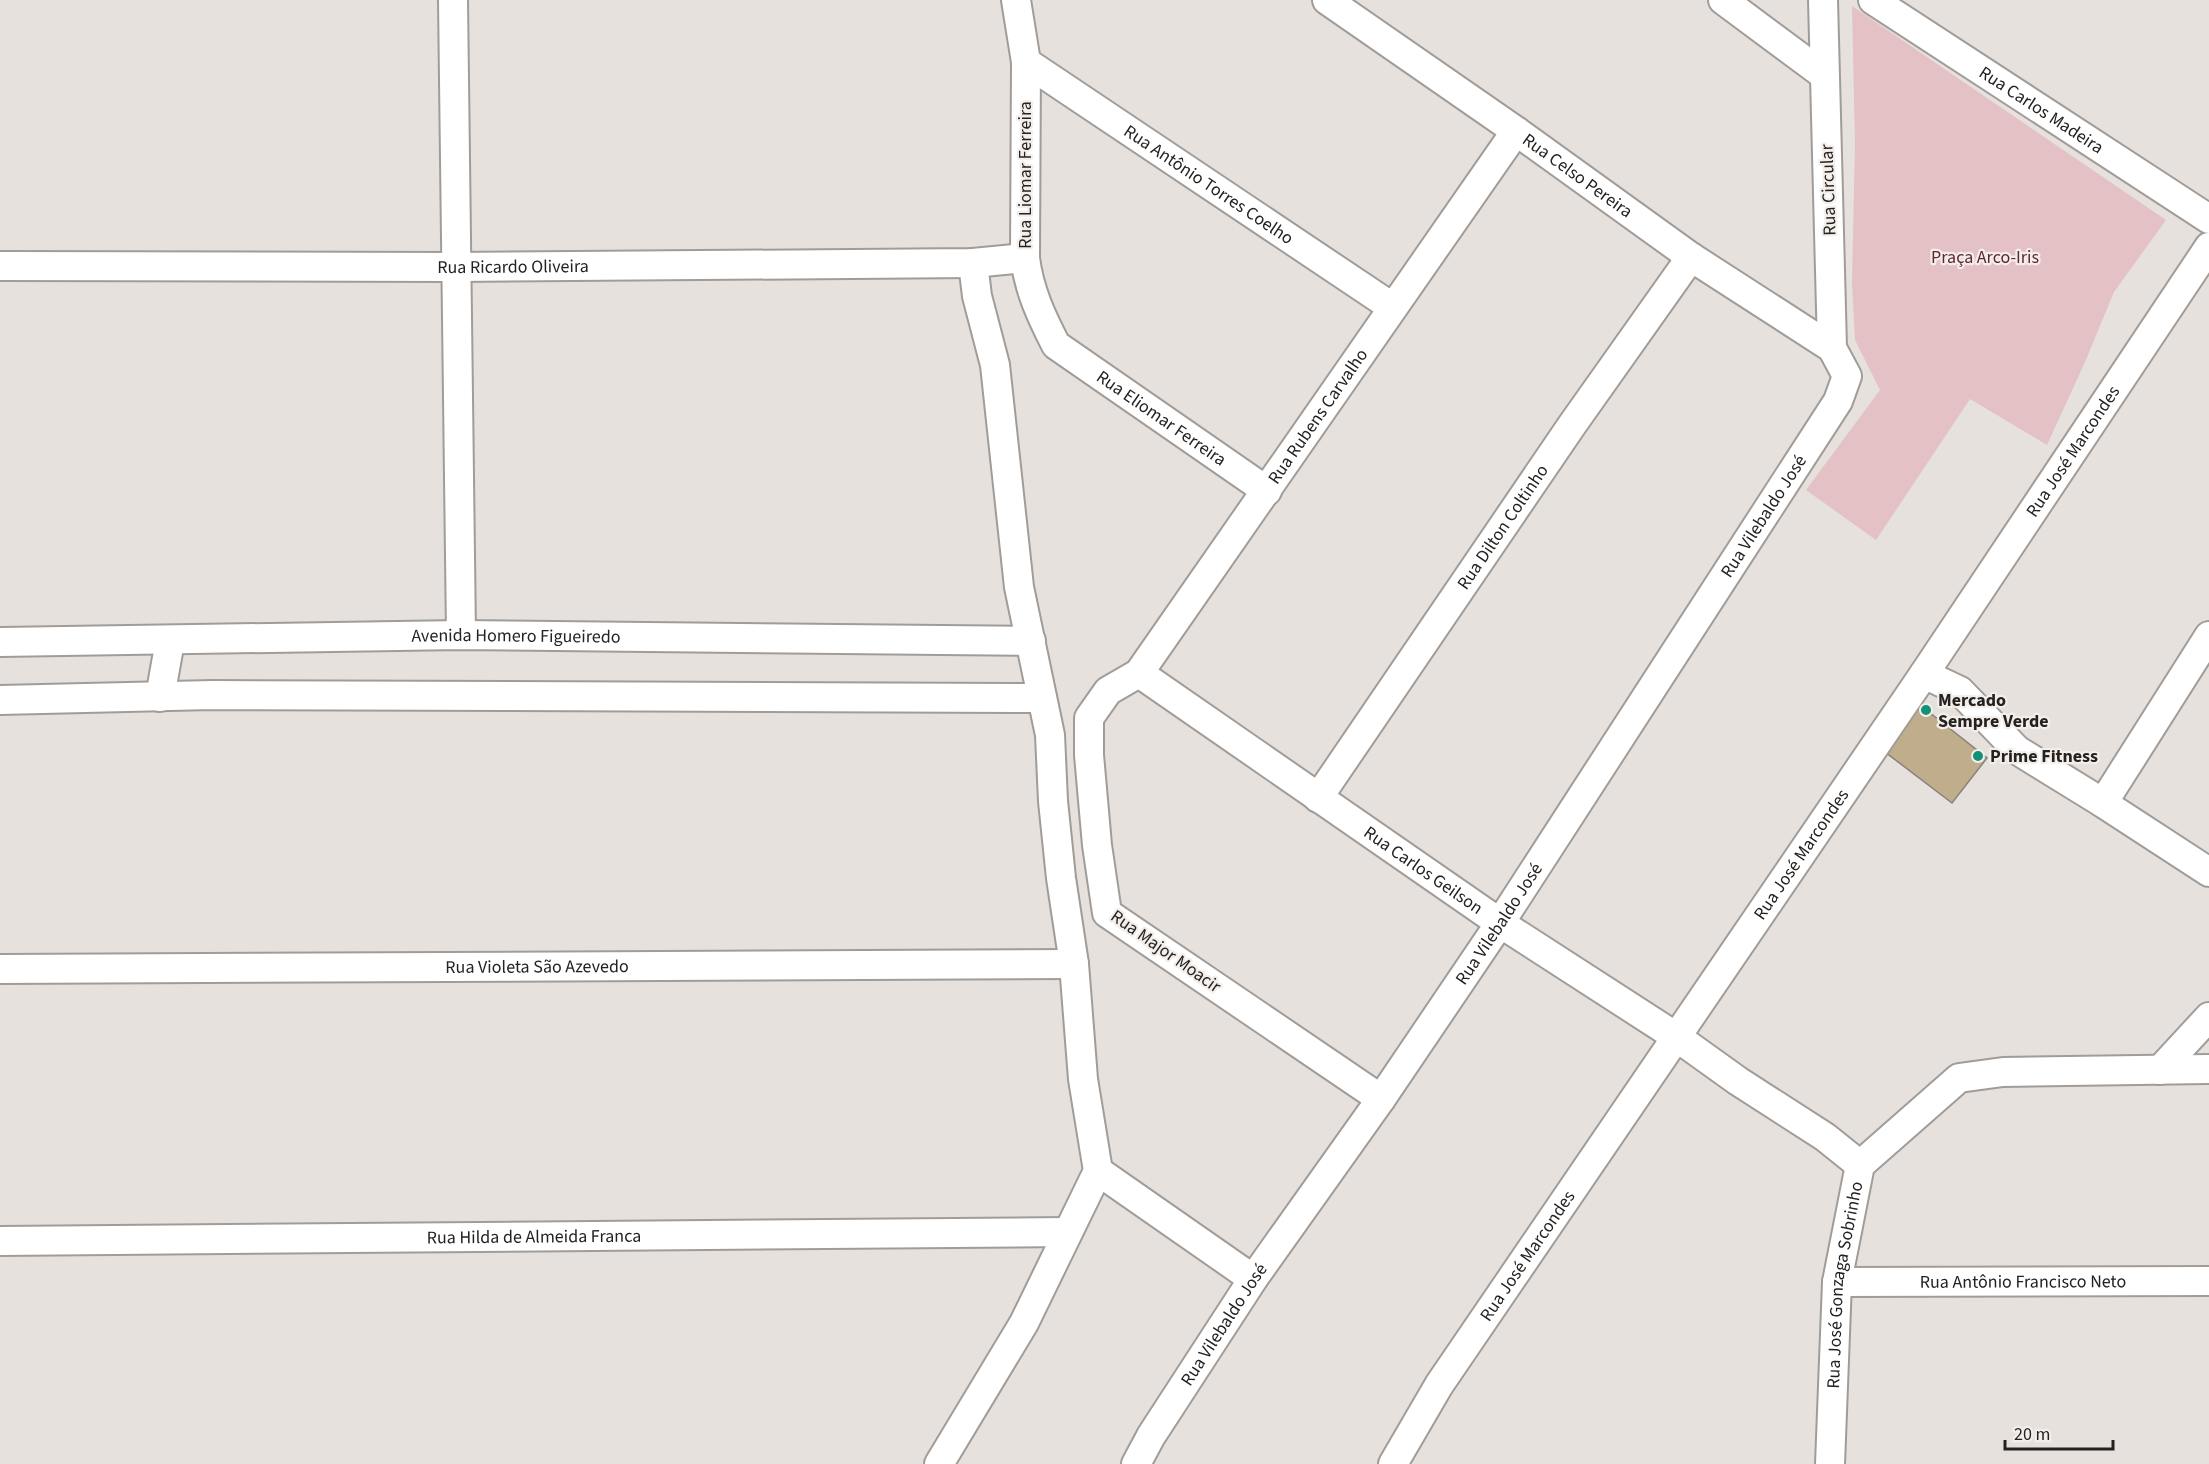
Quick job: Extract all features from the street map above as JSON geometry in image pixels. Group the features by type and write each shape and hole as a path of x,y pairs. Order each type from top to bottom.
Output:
{"street":[{"path":"453,0 461,635"},
{"name":"Rua Liomar Ferreira","path":"1016,0 1026,62 1025,258 1027,280 1056,345"},
{"name":"Rua Celso Pereira","path":"1327,0 1516,131 1691,257 1832,348"},
{"path":"1724,0 1824,75"},
{"name":"Rua Circular","path":"1823,0 1832,348 1848,376"},
{"name":"Rua Carlos Madeira","path":"1873,0 2209,219"},
{"name":"Rua Antônio Torres Coelho","path":"1026,62 1392,307"},
{"name":"Rua Rubens Carvalho","path":"1108,691 1139,673 1516,131"},
{"name":"Rua José Marcondes","path":"1393,1464 1439,1386 1678,1038 2209,247"},
{"name":"Rua Dilton Coltinho","path":"1318,798 1565,435 1691,257"},
{"name":"Rua Ricardo Oliveira","path":"0,266 455,267 973,262 1025,258"},
{"path":"939,1464 1024,1323 1098,1171 1083,1079 1074,964 1061,878 1053,801 1050,735 1019,587 995,365 977,296 973,262"},
{"name":"Rua Eliomar Ferreira","path":"1056,345 1267,490"},
{"name":"Rua Vilebaldo José","path":"1136,1464 1151,1436 1253,1280 1381,1099 1500,923 1838,400 1848,376"},
{"name":"Avenida Homero Figueiredo","path":"0,642 461,635 1031,641"},
{"path":"2103,802 2209,636"},
{"path":"160,697 170,641"},
{"name":"Rua Carlos Geilson","path":"1139,673 1500,923 1678,1038 1738,1081 1829,1140 1856,1162"},
{"path":"1924,674 1960,691 2017,750 2103,802 2209,872"},
{"name":"Rua Major Moacir","path":"1108,691 1089,718 1089,755 1097,846 1107,913 1381,1099"},
{"path":"0,700 212,695 1042,698"},
{"name":"Rua Violeta São Azevedo","path":"0,969 1074,964"},
{"path":"2160,1070 2204,1023"},
{"name":"Rua José Gonzaga Sobrinho","path":"1830,1464 1837,1282 1856,1162 1959,1078 2002,1072 2209,1069"},
{"path":"1098,1171 1253,1280"},
{"name":"Rua Hilda de Almeida Franca","path":"0,1241 1068,1232"},
{"name":"Rua Antônio Francisco Neto","path":"1837,1282 2209,1281"}],"green space":[{"name":"Praça Arco-Iris","path":"1852,6 2166,220 2114,292 2047,445 1970,399 1876,540 1806,490 1880,390 1855,340 1852,283 1855,144"}],"building":[{"path":"1920,705 1987,758 1952,803 1885,752"}],"place":[{"name":"Mercado Sempre Verde","path":"1926,710"},
{"name":"Prime Fitness","path":"1978,756"}]}
